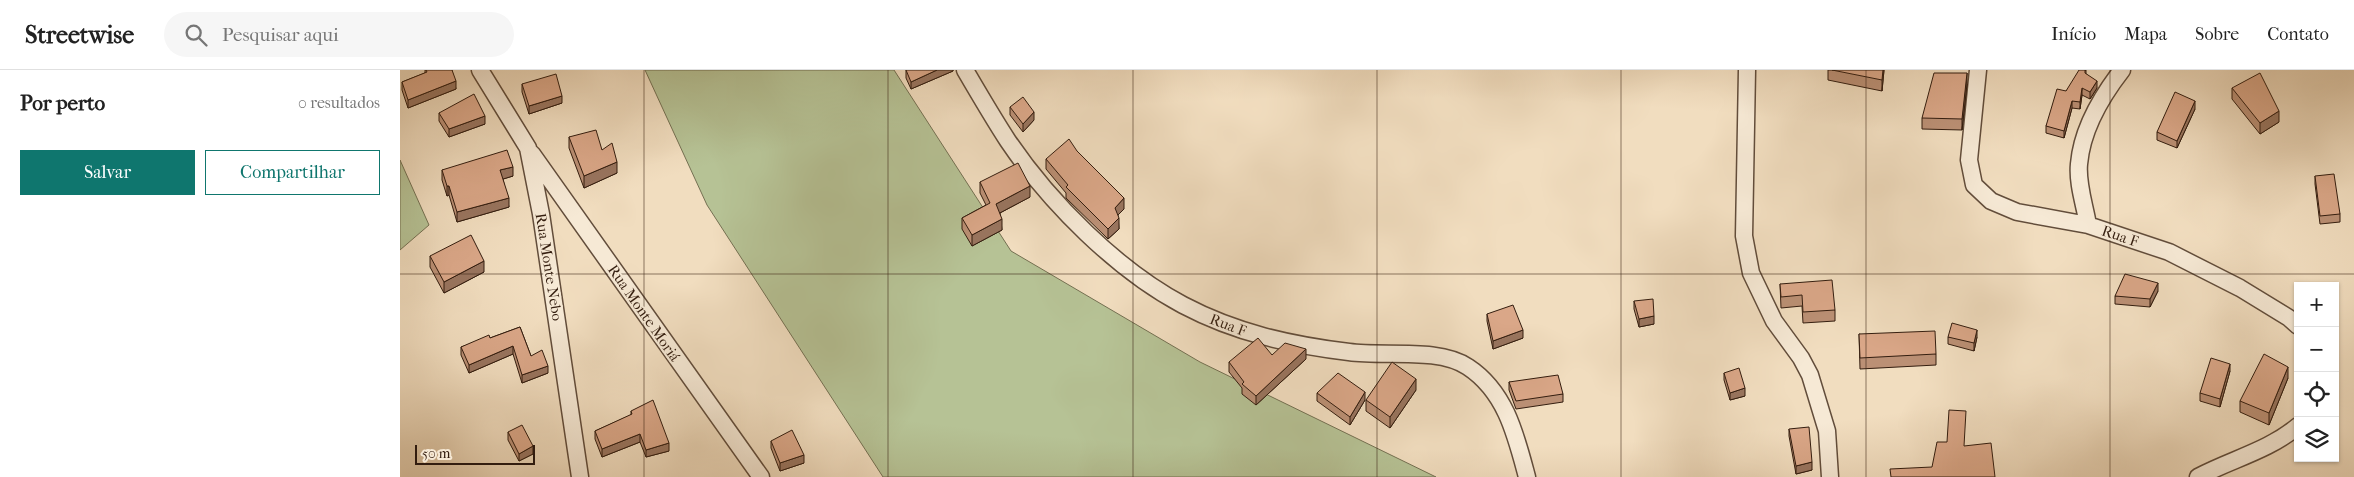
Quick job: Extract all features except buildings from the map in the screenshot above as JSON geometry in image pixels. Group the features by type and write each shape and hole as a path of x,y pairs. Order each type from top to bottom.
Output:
{"street":[{"name":"Rua Monte Nebo","path":"480,70 528,148 541,214 580,477"},
{"name":"Rua F","path":"965,70 1008,141 1028,168 1087,233 1131,272 1181,304 1245,332 1304,346 1352,353 1448,357 1468,366 1484,380 1501,402 1518,442 1527,477"},
{"path":"1747,70 1744,236 1751,273 1774,321 1801,358 1810,375 1827,431 1830,477"},
{"path":"1978,70 1969,160 1974,185 1990,201 2016,212 2088,225"},
{"name":"Rua F","path":"2122,70 2104,93 2091,120 2079,164 2080,184 2088,225 2169,252 2240,288 2294,322"},
{"name":"Rua Monte Moriá","path":"528,148 761,477"},
{"path":"2198,477 2264,449 2284,438 2294,429"}],"green space":[{"path":"645,70 894,70 1011,251 1200,362 1436,477 883,477 707,205"},
{"path":"400,160 429,225 400,250"}]}
